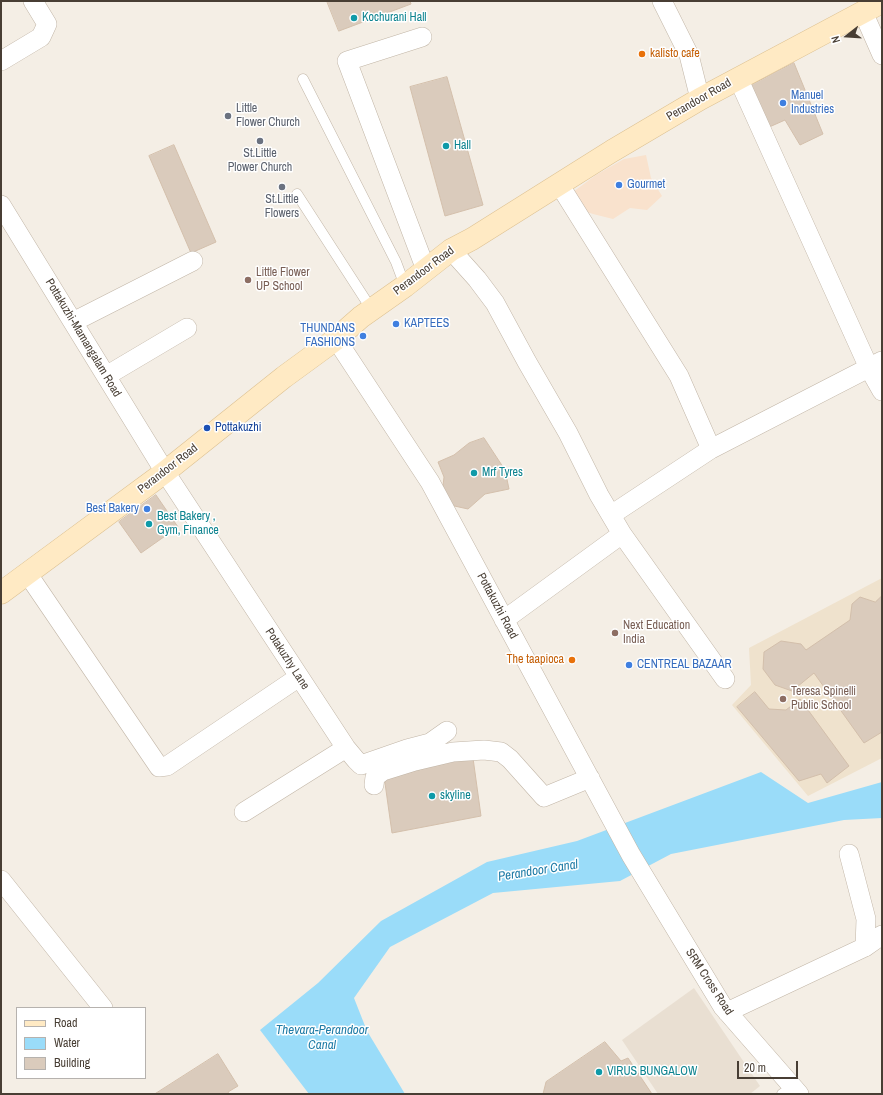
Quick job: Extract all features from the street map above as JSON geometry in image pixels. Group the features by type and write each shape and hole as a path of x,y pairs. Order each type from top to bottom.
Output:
{"main road":[{"name":"Perandoor Road","path":"1,593 165,472 284,377 336,339 361,317 405,286 451,250 472,239 559,184 700,99 882,2"}],"street":[{"path":"1,60 41,37 47,24 33,1"},
{"path":"662,1 689,55 700,99"},
{"path":"863,12 882,55"},
{"path":"422,37 347,61 426,270"},
{"path":"738,78 876,364 882,391"},
{"path":"559,184 679,376 711,449"},
{"name":"Pottakuzhi-Mamangalam Road","path":"1,205 165,472"},
{"path":"451,250 495,303 568,433 599,495 622,534 726,679"},
{"path":"73,322 193,261"},
{"path":"106,376 187,328"},
{"name":"Pottakuzhi Road","path":"336,339 430,482 613,823 646,880"},
{"path":"611,515 711,449 876,364"},
{"name":"Potakuzhy Lane","path":"165,472 346,748 361,765 407,749 430,743 448,731"},
{"path":"504,620 622,534"},
{"path":"27,573 159,767 167,766 299,677"},
{"path":"244,812 346,748"},
{"path":"374,785 375,777 383,771 453,752 484,750 500,752 510,759 544,797 590,778"},
{"path":"849,854 866,919 864,947"},
{"path":"1,880 102,1007"},
{"name":"SRM Cross Road","path":"646,880 723,1007 791,1092"},
{"path":"727,1012 864,947 882,935"}],"lane":[{"path":"303,79 396,262 405,286"},
{"path":"297,194 372,310"}],"shaded area":[{"name":"Gourmet","path":"646,155 651,178 662,196 647,210 630,208 613,219 576,208 573,192 596,175 624,159"},
{"path":"882,578 882,758 808,796 732,705 751,685 749,648"},
{"path":"694,988 760,1086 750,1094 658,1094 622,1040"}],"water":[{"name":"Thevara-Perandoor Canal","path":"761,772 808,803 882,782 882,818 844,820 671,854 620,881 493,893 390,947 354,998 367,1031 405,1094 309,1094 260,1030 318,983 381,921 487,862 577,841"}],"building":[{"name":"Kochurani Hall","path":"327,1 410,1 411,4 339,31"},
{"name":"Manuel Industries","path":"794,63 823,134 800,145 785,120 767,128 748,87"},
{"name":"Hall","path":"447,77 483,205 445,216 410,87"},
{"path":"174,145 216,242 191,253 149,156"},
{"name":"Mrf Tyres","path":"484,438 505,470 509,489 485,494 468,509 441,503 444,477 438,462 454,455 469,443"},
{"name":"Best Bakery , Gym, Finance","path":"156,495 178,527 141,553 119,522"},
{"path":"882,596 882,732 864,743 814,673 792,691 775,685 763,669 764,652 781,641 801,644 806,650 850,620 852,604 860,597 875,602"},
{"path":"755,692 769,709 786,710 800,699 849,766 827,783 821,774 799,781 737,707"},
{"name":"skyline","path":"473,758 481,816 392,833 384,776"},
{"name":"VIRUS BUNGALOW","path":"605,1042 621,1061 628,1058 652,1094 543,1094 546,1082"},
{"path":"218,1054 238,1086 228,1092 229,1094 155,1094"}],"place":[{"name":"Kochurani Hall","path":"354,18"},
{"name":"kalisto cafe","path":"642,54"},
{"name":"Manuel Industries","path":"783,103"},
{"name":"Little Flower Church","path":"228,116"},
{"name":"St.Little Plower Church","path":"260,141"},
{"name":"Hall","path":"446,146"},
{"name":"Gourmet","path":"619,185"},
{"name":"St.Little Flowers","path":"282,187"},
{"name":"Little Flower UP School","path":"248,280"},
{"name":"KAPTEES","path":"396,324"},
{"name":"THUNDANS FASHIONS","path":"363,336"},
{"name":"Pottakuzhi","path":"207,428"},
{"name":"Mrf Tyres","path":"474,473"},
{"name":"Best Bakery","path":"147,509"},
{"name":"Best Bakery , Gym, Finance","path":"149,524"},
{"name":"Next Education India","path":"615,633"},
{"name":"The taapioca","path":"572,660"},
{"name":"CENTREAL BAZAAR","path":"629,665"},
{"name":"Teresa Spinelli Public School","path":"783,699"},
{"name":"skyline","path":"432,796"},
{"name":"VIRUS BUNGALOW","path":"599,1072"}],"water label":[{"name":"Perandoor Canal","path":"538,871"}]}
